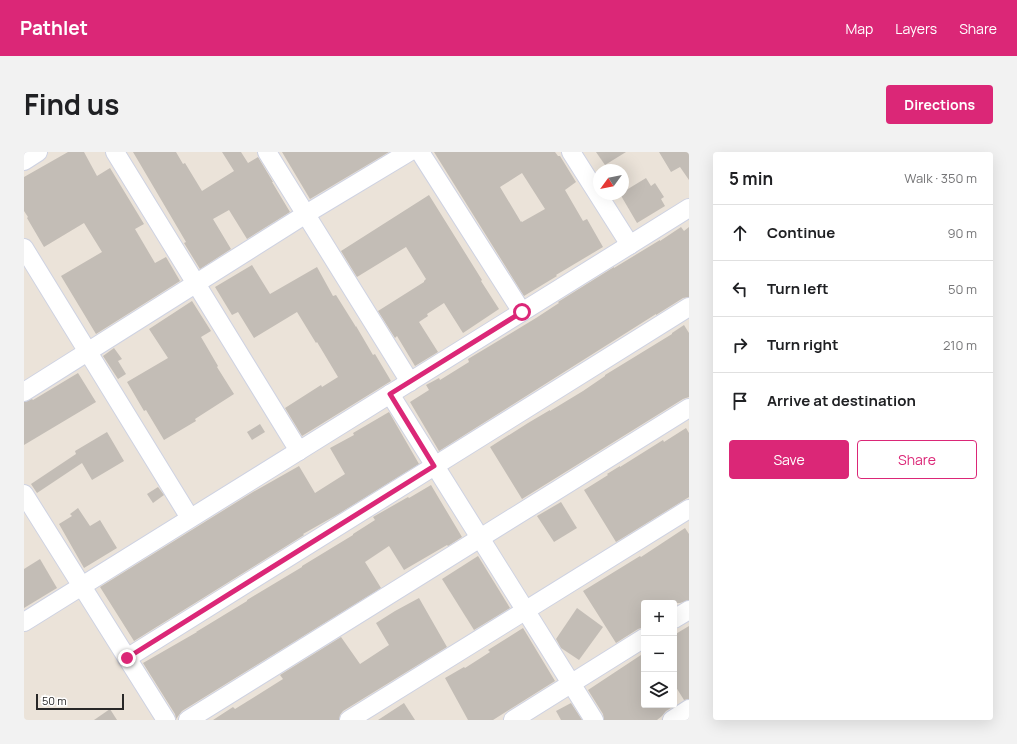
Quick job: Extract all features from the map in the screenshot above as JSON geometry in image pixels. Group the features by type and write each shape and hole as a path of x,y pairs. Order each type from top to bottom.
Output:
{"street":[{"path":"24,161 38,152"},
{"path":"115,152 299,451"},
{"path":"267,152 410,382"},
{"path":"24,392 306,214 409,152"},
{"path":"420,152 522,312"},
{"path":"572,152 630,245"},
{"path":"24,622 689,208"},
{"path":"24,248 190,518"},
{"path":"127,658 689,307"},
{"path":"390,394 594,720"},
{"path":"188,720 689,408"},
{"path":"24,494 166,720"},
{"path":"349,720 689,509"},
{"path":"677,617 689,610"},
{"path":"513,720 641,640"},
{"path":"672,720 689,709"}],"building":[{"path":"68,152 84,152 97,176 110,168 144,224 135,229 155,263 166,257 180,281 96,334 61,276 102,252 84,223 44,247 24,211 24,177"},
{"path":"133,152 176,152 183,164 185,163 202,191 234,171 222,152 241,152 248,163 258,157 290,212 247,239 229,210 213,219 231,249 200,269 184,243 186,242"},
{"path":"282,152 389,152 310,199"},
{"path":"434,152 555,152 558,156 560,156 576,182 565,190 583,221 587,219 603,247 524,296","holes":["522,173 545,209 521,222 500,187"]},
{"path":"596,152 626,152 607,164 604,164"},
{"path":"659,152 689,152 689,180 680,167 671,172"},
{"path":"646,178 651,186 655,183 664,197 661,199 665,206 637,223 624,200 629,200 629,188"},
{"path":"429,195 499,309 463,333 444,303 427,314 428,316 419,322 438,352 415,366 397,336 395,338 378,311 424,282 426,279 406,247 357,277 341,251"},
{"path":"681,227 684,231 689,227 689,297 683,298 656,314 439,451 410,402 429,390 426,385 439,378 440,380 469,362 468,359 536,318 559,303 558,302 614,267 660,241"},
{"path":"252,265 270,294 317,267 333,296 336,295 391,381 302,436 285,408 321,385 322,387 338,377 297,312 254,338 238,312 232,315 215,287"},
{"path":"192,301 211,331 201,337 234,394 195,419 196,421 164,440 146,410 144,411 127,382 168,358 149,329"},
{"path":"684,325 689,333 689,397 683,399 522,499 490,447 583,391 605,375"},
{"path":"114,348 122,359 118,361 126,374 118,379 103,356"},
{"path":"78,373 96,402 24,445 24,402 33,400"},
{"path":"389,412 419,464 303,534 304,535 134,641 100,587 253,492 299,466 315,493 345,474 330,448 354,435 353,433"},
{"path":"260,424 265,432 252,440 247,432"},
{"path":"686,428 689,433 689,497 616,542 584,490 620,466"},
{"path":"107,432 124,461 92,480 82,463 37,493 31,484 76,454 75,451"},
{"path":"431,485 462,537 404,570 389,546 365,562 381,588 182,711 176,719 175,714 143,663 197,632 353,535 375,520 373,517"},
{"path":"158,487 164,495 153,503 147,494"},
{"path":"561,502 577,528 554,542 537,516"},
{"path":"78,508 90,526 100,520 117,548 84,568 59,524 72,516 70,514"},
{"path":"685,528 689,534 689,600 677,603 677,600 641,600 641,628 616,643 583,591 640,556 641,557"},
{"path":"478,556 510,608 474,630 442,579"},
{"path":"40,559 57,588 24,608 24,569"},
{"path":"419,598 447,647 343,711 339,720 213,720 233,707 235,709 283,679 280,675 341,637 360,664 389,645 376,623"},
{"path":"577,608 603,627 579,660 561,648 556,639"},
{"path":"689,626 689,699 684,700 677,689 677,633"},
{"path":"523,628 555,681 493,720 468,720 445,678 464,667 465,668 490,652 488,650"},
{"path":"641,655 641,708 671,708 657,720 604,720 603,714 588,690"},
{"path":"404,703 415,720 378,720"},
{"path":"571,703 582,720 561,720 556,711"},
{"path":"110,709 117,720 94,720"}],"route":[{"path":"127,658 434,466 390,394 522,312"}]}
